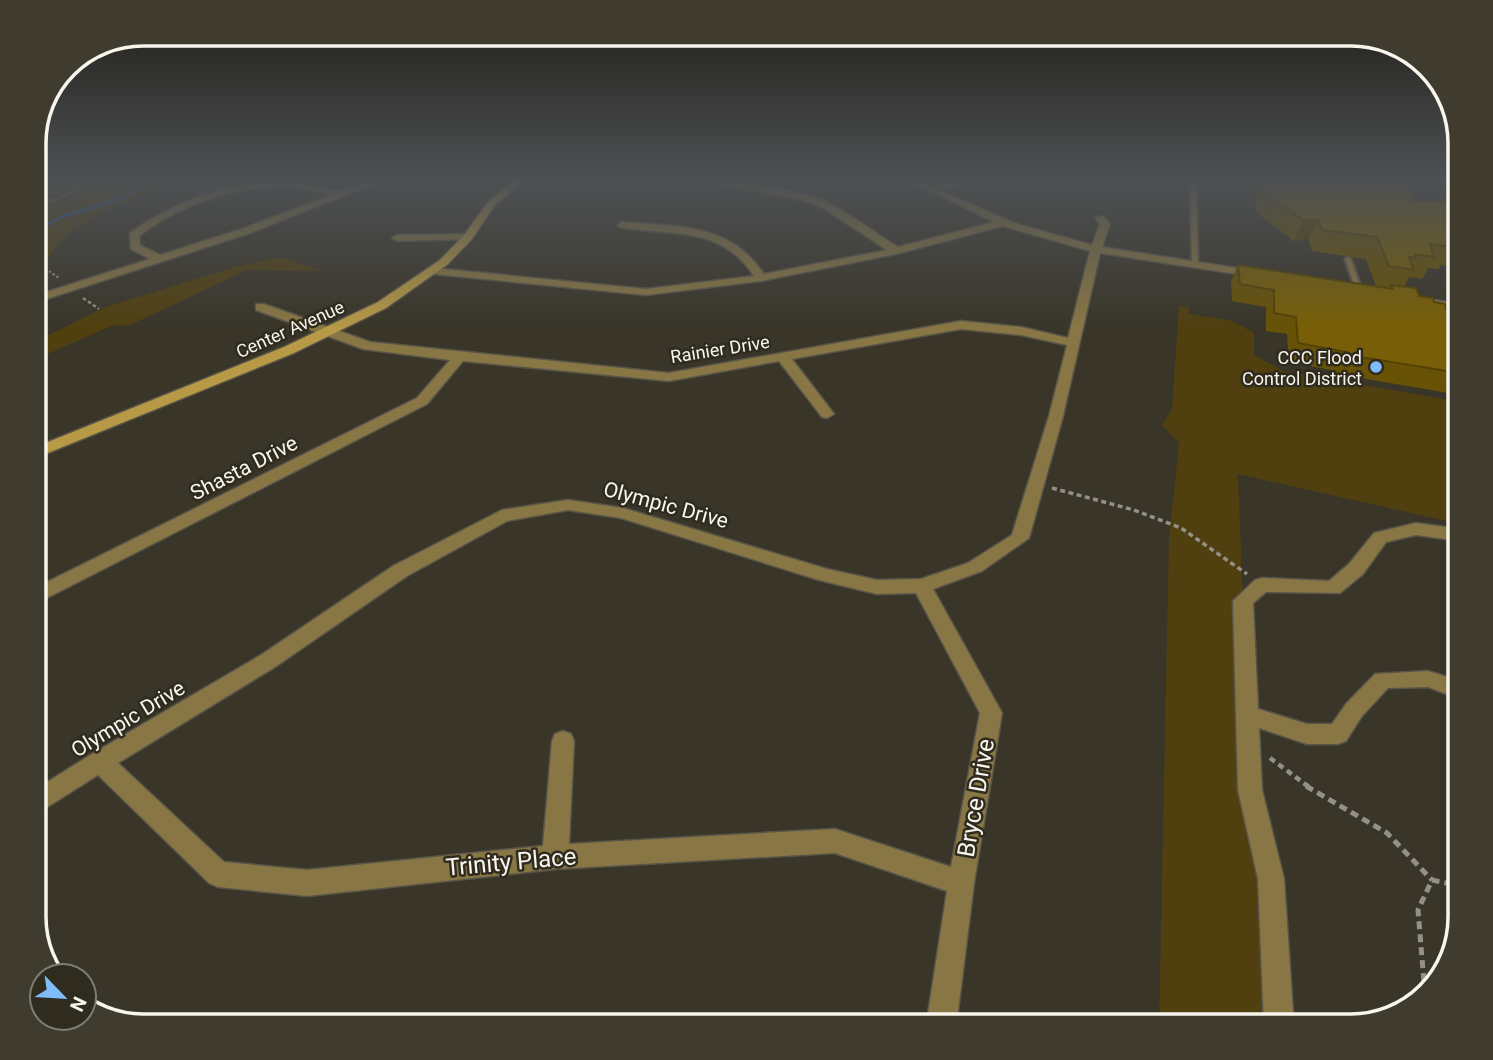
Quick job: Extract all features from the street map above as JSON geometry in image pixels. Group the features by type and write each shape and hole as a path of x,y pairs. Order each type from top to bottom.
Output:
{"street":[{"path":"143,228 134,235 135,247 161,260"},
{"path":"46,296 161,260 248,228"},
{"name":"Center Avenue","path":"46,448 328,333 382,305 433,271 474,228"},
{"path":"662,228 714,238 741,252 761,278"},
{"path":"861,228 896,251"},
{"path":"433,271 646,292 761,278 896,251 982,228"},
{"path":"1023,228 1096,249 1263,275"},
{"name":"Olympic Drive","path":"46,796 100,761 268,662 400,571 502,516 569,505 609,511 825,575 877,587 922,586 975,567 1020,538 1103,228"},
{"path":"397,238 468,237"},
{"path":"1345,289 1371,293"},
{"path":"1409,300 1448,306"},
{"name":"Rainier Drive","path":"260,307 368,346 669,377 961,325 1021,331 1074,343"},
{"name":"Shasta Drive","path":"46,591 422,401 460,357"},
{"path":"783,357 827,414"},
{"path":"1278,1015 1271,879 1250,790 1243,601 1262,585 1333,588 1356,569 1380,537 1416,528 1448,532"},
{"name":"Bryce Drive","path":"922,586 991,713 961,883 943,1015"},
{"path":"1247,715 1307,734 1338,734 1354,710 1383,680 1427,678 1448,686"},
{"path":"555,857 562,741"},
{"name":"Trinity Place","path":"100,761 218,874 307,883 555,857 835,841 961,883"}],"lane":[{"path":"1194,228 1195,264"},
{"path":"1348,259 1359,291"}],"path":[{"path":"1036,483 1136,511 1180,528 1209,545 1262,585"},
{"path":"1248,741 1304,784 1387,833 1432,880 1448,883"},
{"path":"1424,980 1418,910 1432,880"}],"shaded area":[{"path":"46,228 77,228 60,243 47,260"},
{"path":"282,257 321,271 247,270 130,325 111,326 46,355 46,336 106,307 238,266"},
{"path":"1179,306 1189,308 1189,314 1232,321 1254,333 1254,355 1283,371 1448,400 1448,521 1238,474 1250,790 1278,1015 1159,1015 1169,539 1179,443 1162,425 1172,409"}],"building":[{"path":"1448,228 1448,247 1430,244 1434,257 1414,254 1416,258 1409,257 1414,270 1389,266 1377,237 1322,230"},
{"path":"1238,265 1393,289 1391,285 1416,288 1419,296 1433,298 1434,302 1445,304 1448,312 1448,371 1347,355 1347,352 1298,343 1296,317 1274,313 1274,290 1240,284"}],"place":[{"name":"CCC Flood Control District","path":"1376,367"}]}
